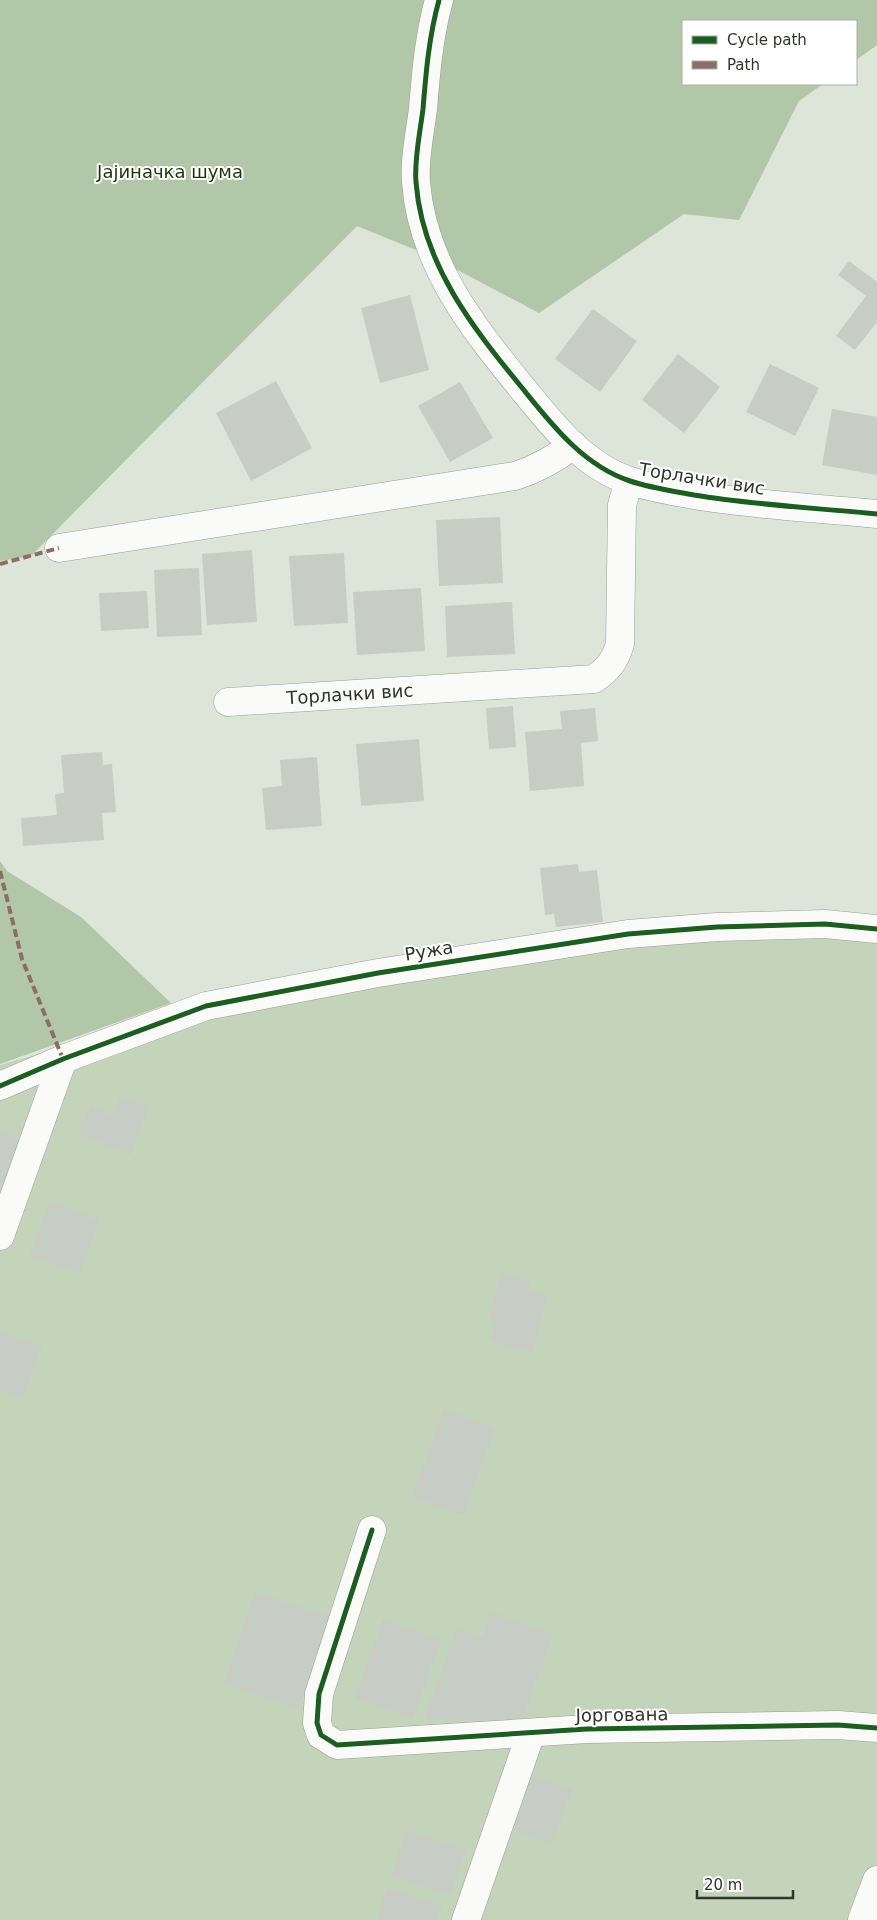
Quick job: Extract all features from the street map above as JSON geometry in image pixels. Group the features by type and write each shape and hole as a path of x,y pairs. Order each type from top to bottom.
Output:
{"street":[{"name":"Торлачки вис","path":"438,0 430,35 416,180 420,217 433,257 454,296 483,341 552,426 598,464 629,481 664,490 724,500 877,514"},
{"path":"59,548 515,476 532,471 556,458 573,445"},
{"name":"Торлачки вис","path":"228,702 594,679 605,672 614,661 620,644 622,505 629,481"},
{"name":"Ружа","path":"0,1086 64,1059 206,1006 378,973 647,933 716,927 825,924 877,929"},
{"path":"0,1236 64,1059"},
{"name":"Јоргована","path":"372,1530 319,1694 317,1723 321,1735 337,1745 587,1729 809,1726 877,1728"},
{"path":"466,1920 531,1733"},
{"path":"862,1920 877,1880"}],"green space":[{"name":"Јајиначка шума","path":"0,0 877,0 877,45 857,59 857,20 682,20 682,85 822,85 799,101 739,220 684,214 539,313 433,257 357,226 31,556 0,561"},
{"path":"0,861 7,871 81,917 171,1003 0,1064"},
{"path":"877,933 877,1876 862,1920 0,1920 0,1065 206,1006 628,934"}],"building":[{"path":"849,261 877,282 877,322 855,350 836,336 866,296 838,275"},
{"path":"410,295 429,370 380,383 361,308"},
{"path":"593,309 637,341 600,392 555,359"},
{"path":"678,354 720,387 684,433 642,400"},
{"path":"770,364 819,388 795,436 746,412"},
{"path":"276,381 312,448 251,481 216,413"},
{"path":"460,382 493,438 450,462 418,406"},
{"path":"832,409 877,417 877,475 822,465"},
{"path":"500,517 503,583 439,586 436,520"},
{"path":"252,550 257,622 207,625 202,554"},
{"path":"344,553 348,623 294,626 289,556"},
{"path":"199,568 202,635 157,637 154,570"},
{"path":"421,588 425,651 357,655 353,592"},
{"path":"147,591 149,628 101,631 99,593"},
{"path":"512,602 515,654 447,657 445,606"},
{"path":"513,706 516,747 489,749 486,708"},
{"path":"595,708 598,741 581,743 584,786 530,791 525,732 562,729 560,711"},
{"path":"419,739 424,801 361,806 356,744"},
{"path":"102,752 103,765 112,764 116,812 102,813 104,840 23,846 21,818 57,815 55,794 64,793 61,755"},
{"path":"317,757 322,826 266,830 262,788 282,786 280,760"},
{"path":"578,864 579,872 597,870 603,922 556,927 554,914 545,915 540,868"},
{"path":"121,1096 150,1107 130,1155 79,1134 91,1106 113,1115"},
{"path":"0,1132 21,1140 3,1187 0,1186"},
{"path":"50,1201 99,1220 79,1274 30,1255"},
{"path":"501,1273 530,1281 527,1291 547,1296 532,1352 491,1341 496,1322 488,1320"},
{"path":"0,1332 42,1346 23,1398 0,1390"},
{"path":"444,1409 495,1428 463,1515 412,1497"},
{"path":"255,1592 330,1617 299,1709 224,1683"},
{"path":"491,1612 553,1634 522,1720 424,1720 457,1628 482,1637"},
{"path":"383,1619 441,1640 413,1719 355,1698"},
{"path":"531,1775 572,1790 552,1844 511,1828"},
{"path":"406,1830 466,1850 450,1895 391,1875"},
{"path":"387,1888 442,1906 437,1920 376,1920"}],"marked path":[{"path":"0,564 59,548"},
{"path":"0,871 22,959 63,1059"}],"cycle path":[{"path":"439,0 430,41 417,155 416,182 420,212 428,240 439,267 453,293 486,342 545,416 584,455 613,474 630,481 694,495 762,504 877,514"},
{"path":"0,1086 63,1059 206,1006 378,973 628,934 717,927 825,924 877,929"},
{"path":"372,1530 319,1694 317,1723 321,1735 337,1745 587,1729 838,1725 877,1728"}]}
